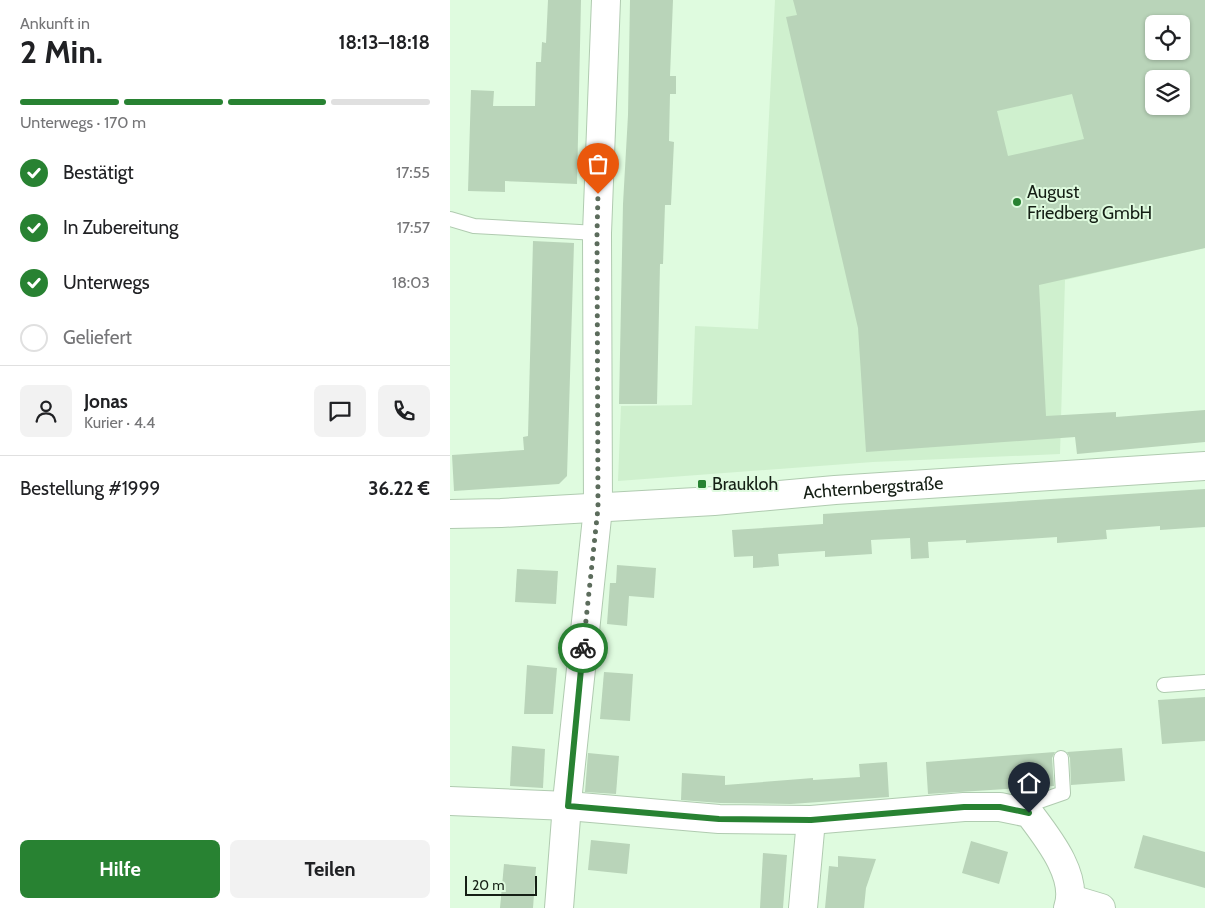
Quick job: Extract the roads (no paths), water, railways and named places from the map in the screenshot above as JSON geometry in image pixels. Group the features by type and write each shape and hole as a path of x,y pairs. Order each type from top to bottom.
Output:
{"street":[{"path":"559,908 598,508 597,233 606,0"},
{"name":"Achternbergstraße","path":"450,514 714,501 835,490 1205,466"},
{"path":"450,801 568,806 719,819 811,820 964,807 1000,807 1029,813 1052,843 1069,881 1070,903 1101,908"},
{"path":"803,908 811,820"}],"lane":[{"path":"450,219 474,226 597,233"},
{"path":"1164,685 1205,682"},
{"path":"1029,813 1037,802 1063,793 1061,758"}],"place":[{"name":"August Friedberg GmbH","path":"1017,202"},
{"name":"Braukloh","path":"702,484"}]}
